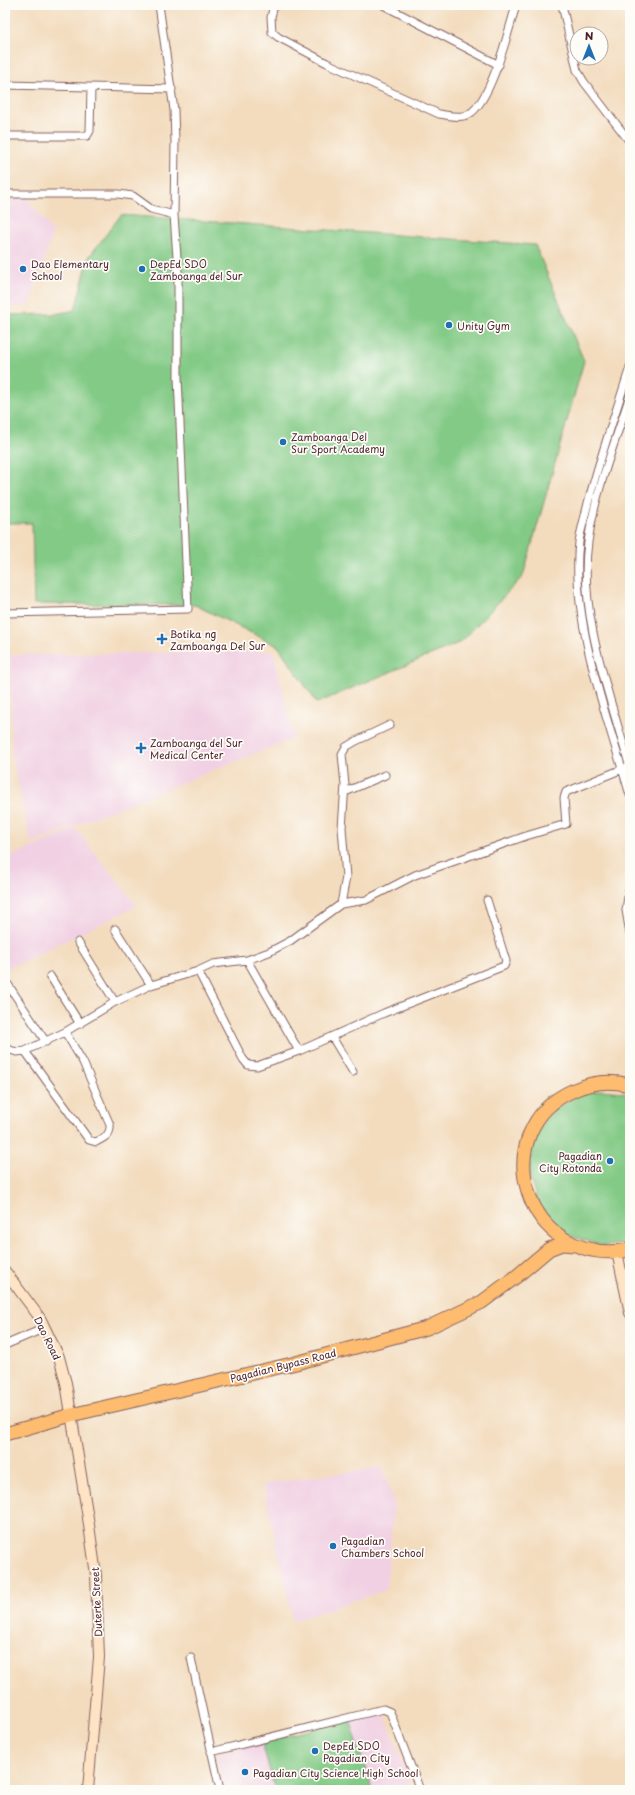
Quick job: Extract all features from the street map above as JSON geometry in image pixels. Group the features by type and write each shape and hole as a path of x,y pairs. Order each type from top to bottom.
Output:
{"highway":[{"path":"624,1251 596,1251 576,1245 560,1237 547,1226 532,1202 524,1175 525,1153 528,1142 537,1122 552,1104 566,1094 581,1087 603,1082 630,1085"},
{"path":"542,1253 548,1240 547,1226"},
{"name":"Pagadian Bypass Road","path":"5,1434 71,1415 292,1364 427,1328 482,1302 517,1276 542,1253 555,1246 576,1245"}],"main road":[{"path":"624,1251 630,1313"},
{"name":"Dao Road","path":"5,1270 45,1328 59,1357 66,1383 71,1415"},
{"name":"Duterte Street","path":"71,1415 89,1525 98,1611 99,1657 88,1790"}],"street":[{"path":"5,613 188,610 178,377 178,272 174,215 175,142 172,90 159,5"},
{"path":"274,5 271,26 272,32 278,37 327,63 439,114 459,116 469,114 481,100 499,65 516,5"},
{"path":"383,5 499,65"},
{"path":"562,5 577,70 584,82 630,142"},
{"path":"5,85 172,90"},
{"path":"5,136 87,136 90,131 90,88"},
{"path":"5,194 118,194 133,196 151,209 174,215"},
{"path":"630,367 593,485 579,541 578,563 578,595 589,650 630,795"},
{"path":"5,1046 10,1050 17,1052 25,1051 46,1042 80,1024 115,1002 151,985 198,971 217,963 247,960 269,952 290,941 342,904 366,900 415,874 566,824 564,798 566,792 622,768 630,767 597,650 586,595 586,564 588,542 601,487 630,395"},
{"path":"342,904 346,878 342,828 345,792 342,754 344,750 356,741 390,725"},
{"path":"345,792 385,775"},
{"path":"630,884 626,910 630,934"},
{"path":"198,971 243,1059 248,1065 257,1066 299,1051 384,1013 504,966 506,961 488,900"},
{"path":"115,929 151,985"},
{"path":"78,942 115,1002"},
{"path":"247,960 299,1051"},
{"path":"50,976 80,1024"},
{"path":"5,980 46,1042"},
{"path":"25,1051 89,1140 96,1142 108,1136 111,1130 110,1125 83,1062 65,1032"},
{"path":"332,1037 353,1072"},
{"path":"5,1345 45,1328"},
{"path":"191,1658 220,1790"},
{"path":"211,1752 383,1709 390,1712 420,1790"}],"shaded area":[{"name":"Dao Elementary School","path":"23,193 53,232 29,306 5,308 5,206"},
{"name":"Zamboanga del Sur Medical Center","path":"273,651 294,738 31,843 12,757 10,655"},
{"path":"75,828 137,906 5,970 5,859"},
{"name":"Pagadian Chambers School","path":"382,1467 394,1503 386,1590 293,1621 263,1484"},
{"path":"384,1712 413,1790 372,1790 350,1720"},
{"name":"Pagadian City Science High School","path":"262,1742 275,1790 224,1790 215,1755"}],"green space":[{"name":"Zamboanga Del Sur Sport Academy","path":"121,215 535,245 584,361 523,576 461,642 317,703 278,646 195,605 34,604 32,523 5,523 5,315 55,314 75,310 89,257"},
{"path":"602,1090 630,1093 630,1243 603,1246 567,1235 540,1209 529,1175 533,1140 542,1124 554,1110 576,1096"},
{"path":"350,1720 372,1790 275,1790 262,1742"}],"place":[{"name":"Dao Elementary School","path":"23,269"},
{"name":"DepEd SDO Zamboanga del Sur","path":"142,269"},
{"name":"Unity Gym","path":"449,325"},
{"name":"Zamboanga Del Sur Sport Academy","path":"283,442"},
{"name":"Botika ng Zamboanga Del Sur","path":"162,639"},
{"name":"Zamboanga del Sur Medical Center","path":"141,748"},
{"name":"Pagadian City Rotonda","path":"610,1161"},
{"name":"Pagadian Chambers School","path":"333,1546"},
{"name":"DepEd SDO Pagadian City","path":"315,1751"},
{"name":"Pagadian City Science High School","path":"245,1772"}]}
